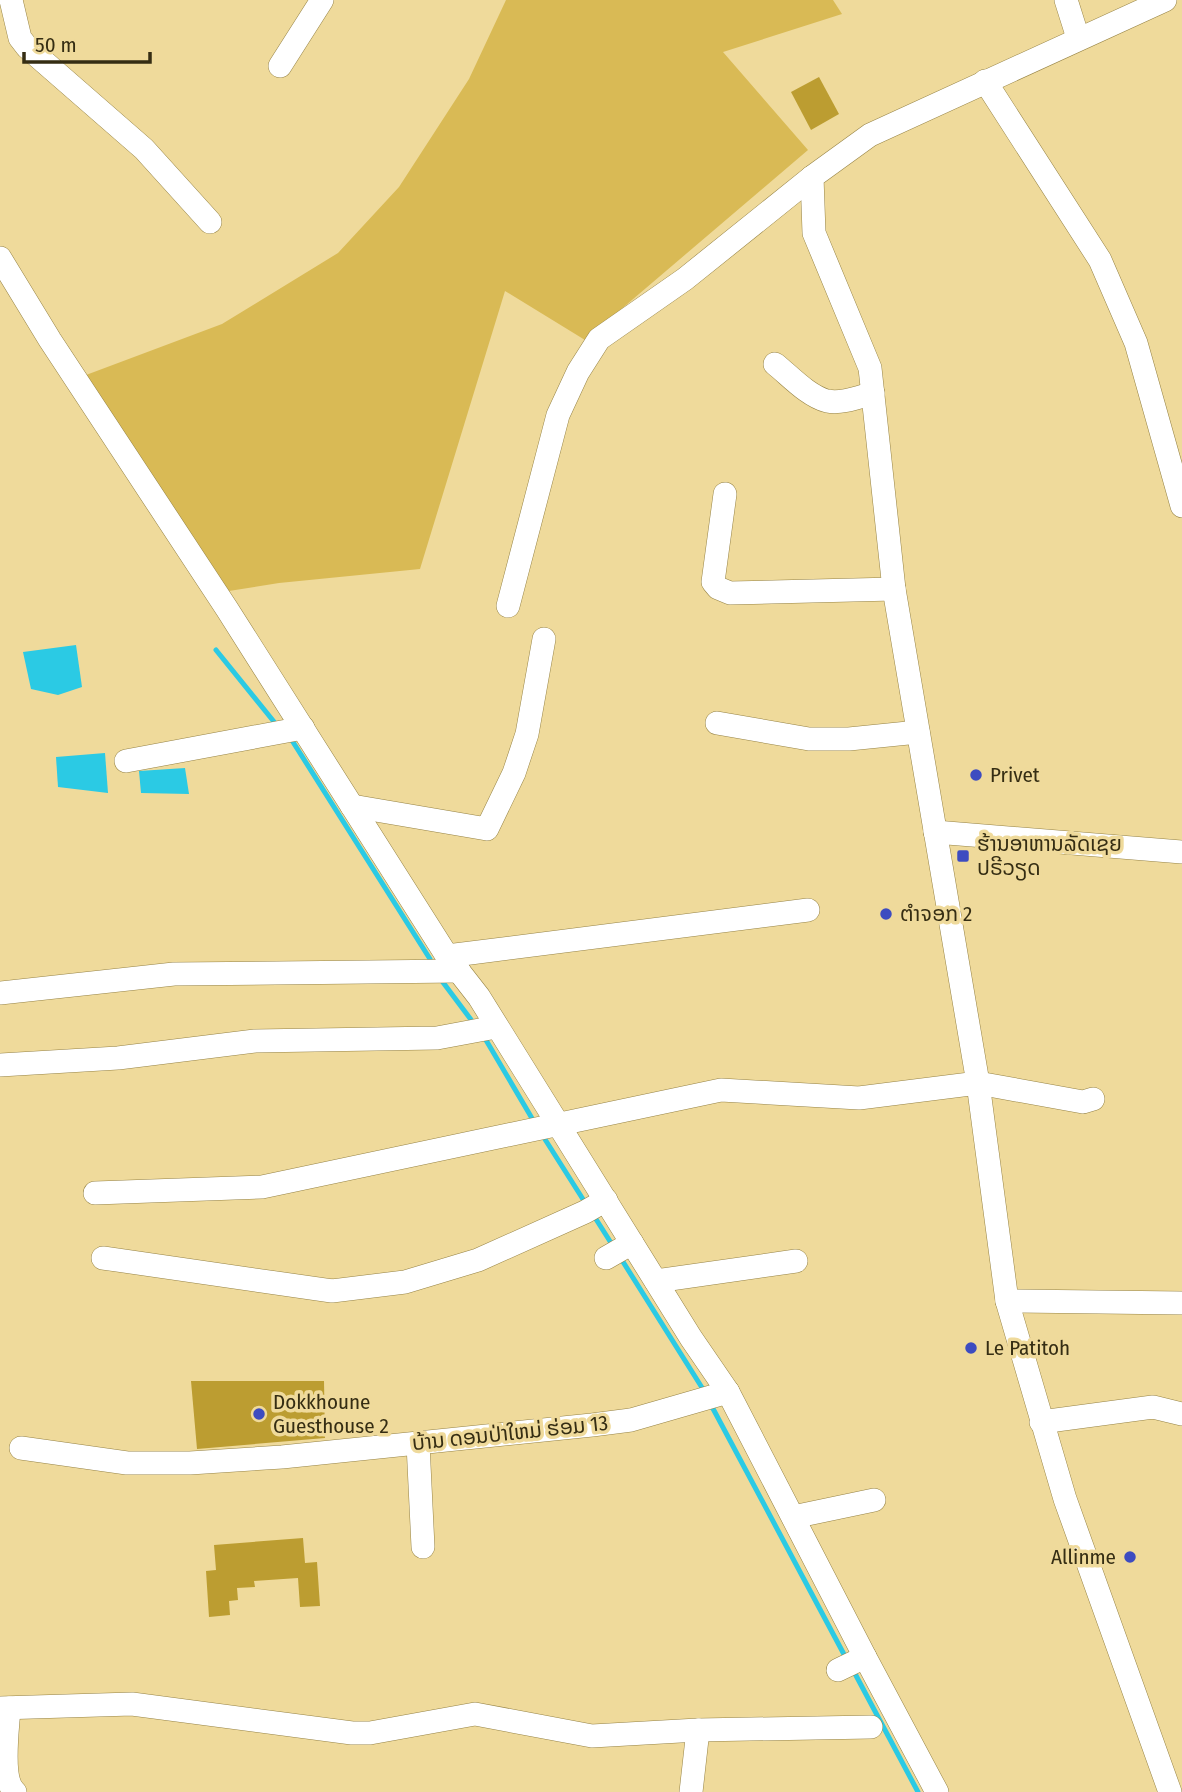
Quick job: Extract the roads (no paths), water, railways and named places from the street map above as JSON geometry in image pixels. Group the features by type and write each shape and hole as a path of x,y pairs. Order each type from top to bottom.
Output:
{"street":[{"path":"11,0 20,38 27,47 144,149 210,222"},
{"path":"280,66 322,0"},
{"path":"1066,0 1077,38"},
{"path":"508,606 558,415 578,372 599,338 685,279 838,156 870,135 1165,0"},
{"path":"985,81 1100,260 1136,343 1182,506"},
{"path":"812,177 814,233 870,368 894,589 978,1083 1007,1301 1065,1499 1170,1792"},
{"path":"0,258 50,340 227,609 453,964 479,998 482,1030 559,1124 618,1251 656,1281 698,1349 716,1396 793,1517 850,1664 875,1711 937,1792"},
{"path":"775,364 814,395 828,401 843,401 873,393"},
{"path":"726,494 713,582 718,588 730,593 894,589"},
{"path":"352,806 487,829 514,773 527,734 544,639"},
{"path":"717,723 809,739 849,739 918,732"},
{"path":"126,761 303,728"},
{"path":"935,832 1182,852"},
{"path":"0,993 174,974 453,964 808,910"},
{"path":"0,1065 118,1058 255,1041 437,1038 482,1030"},
{"path":"95,1193 262,1187 720,1090 859,1098 978,1083 1083,1102 1093,1099"},
{"path":"103,1258 332,1291 405,1282 478,1260 597,1205"},
{"path":"656,1281 796,1261"},
{"path":"1007,1301 1182,1303"},
{"name":"ບ້ານ ດອນປ່າໃຫມ່ ຮ່ອມ 13","path":"21,1448 127,1462 190,1463 282,1457 631,1419 716,1396"},
{"path":"1041,1422 1153,1407 1182,1414"},
{"path":"418,1444 423,1547"},
{"path":"793,1517 874,1500"},
{"path":"15,1792 10,1788 6,1771 5,1708 132,1704 352,1733 370,1733 475,1714 592,1736 698,1730 875,1711"},
{"path":"691,1792 698,1730"}],"water":[{"path":"76,645 82,687 58,695 31,689 23,652"},
{"path":"105,753 108,793 58,787 56,757"},
{"path":"185,768 189,794 141,793 139,771"}],"waterway":[{"path":"216,650 275,723"},
{"path":"293,742 430,959"},
{"path":"442,981 475,1025"},
{"path":"483,1035 533,1120"},
{"path":"541,1133 586,1204"},
{"path":"594,1216 613,1246"},
{"path":"620,1257 706,1394"},
{"path":"710,1403 847,1660"},
{"path":"852,1668 918,1792"}],"place":[{"name":"Privet","path":"976,775"},
{"name":"ຮ້ານອາຫານລັດເຊຍ ປຣີວຽດ","path":"963,856"},
{"name":"ຕຳຈອກ 2","path":"886,914"},
{"name":"Le Patitoh","path":"971,1348"},
{"name":"Dokkhoune Guesthouse 2","path":"259,1414"},
{"name":"Allinme","path":"1130,1557"}]}
